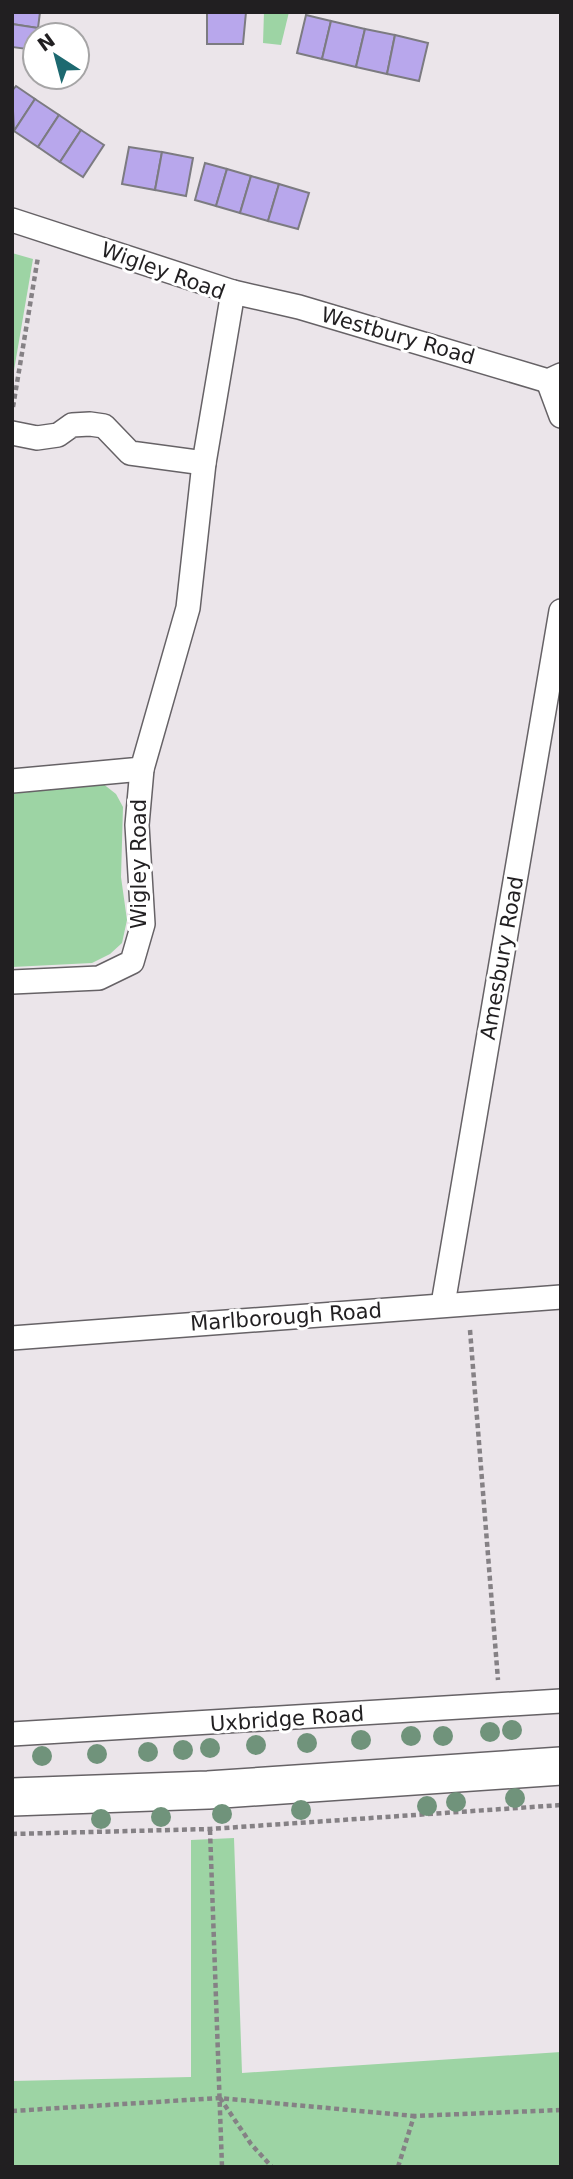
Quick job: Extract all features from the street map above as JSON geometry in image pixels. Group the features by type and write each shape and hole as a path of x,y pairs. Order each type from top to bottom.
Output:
{"main road":[{"path":"12,1797 208,1790 561,1766"}],"street":[{"name":"Wigley Road","path":"12,220 233,292 204,463 188,608 142,769 136,825 143,924 132,962 99,978 12,982"},
{"name":"Westbury Road","path":"233,292 299,307 554,378"},
{"path":"554,378 561,416"},
{"path":"12,433 37,438 58,435 72,425 104,426 130,453 204,463"},
{"name":"Amesbury Road","path":"443,1304 561,611"},
{"name":"Wigley Road","path":"12,781 142,769"},
{"name":"Marlborough Road","path":"12,1338 561,1297"},
{"name":"Uxbridge Road","path":"12,1734 561,1701"}],"path":[{"path":"12,412 43,229"},
{"path":"467,1303 500,1706"},
{"path":"208,1790 222,2167"},
{"path":"12,1834 210,1829 561,1805"},
{"path":"219,2098 251,2144 272,2167"},
{"path":"12,2111 219,2098 414,2116 561,2110"},
{"path":"398,2167 414,2116"}],"green space":[{"path":"264,12 289,12 281,45 263,43"},
{"path":"12,253 33,259 12,382"},
{"path":"102,783 116,794 123,807 121,877 127,920 122,943 110,954 92,963 12,967 12,794"},
{"path":"234,1838 242,2073 561,2052 561,2167 12,2167 12,2081 191,2077 191,1840"}],"building":[{"path":"12,12 40,12 39,21 21,21 21,25 12,24"},
{"path":"207,12 246,12 243,44 207,44"},
{"path":"306,15 331,21 322,59 297,53"},
{"path":"331,21 365,29 356,67 322,59"},
{"path":"12,24 21,25 21,48 12,47"},
{"path":"365,29 395,35 387,74 356,67"},
{"path":"395,35 428,43 419,81 387,74"},
{"path":"16,86 35,99 14,131 12,91"},
{"path":"35,99 59,115 38,147 14,131"},
{"path":"59,115 81,130 60,162 38,147"},
{"path":"81,130 104,145 83,177 60,162"},
{"path":"129,147 162,152 155,190 122,184"},
{"path":"162,152 193,158 186,196 155,190"},
{"path":"205,163 227,169 216,206 195,200"},
{"path":"227,169 251,176 240,213 216,206"},
{"path":"251,176 279,184 268,221 240,213"},
{"path":"279,184 309,193 298,229 268,221"}]}
